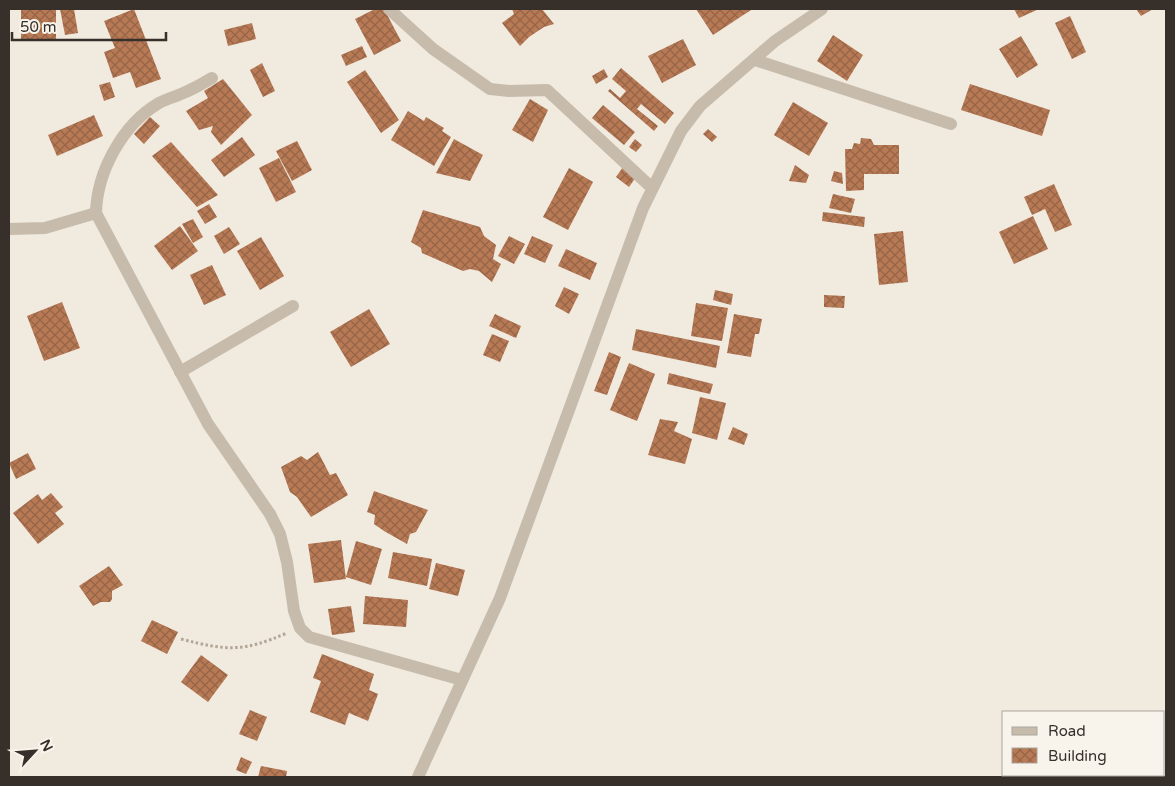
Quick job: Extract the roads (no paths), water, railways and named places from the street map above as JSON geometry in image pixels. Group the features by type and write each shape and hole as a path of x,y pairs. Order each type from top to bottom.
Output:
{"street":[{"path":"389,9 434,49 490,89 509,91 547,90 652,188"},
{"path":"418,777 500,598 652,188 681,131 700,106 775,41 822,9"},
{"path":"755,60 951,124"},
{"path":"212,78 160,102 140,118 111,156 101,177 96,197 96,213 208,424 270,514 280,534 287,562 294,611 300,628 309,636 462,680"},
{"path":"9,229 45,228 96,213"},
{"path":"180,372 293,306"}]}
